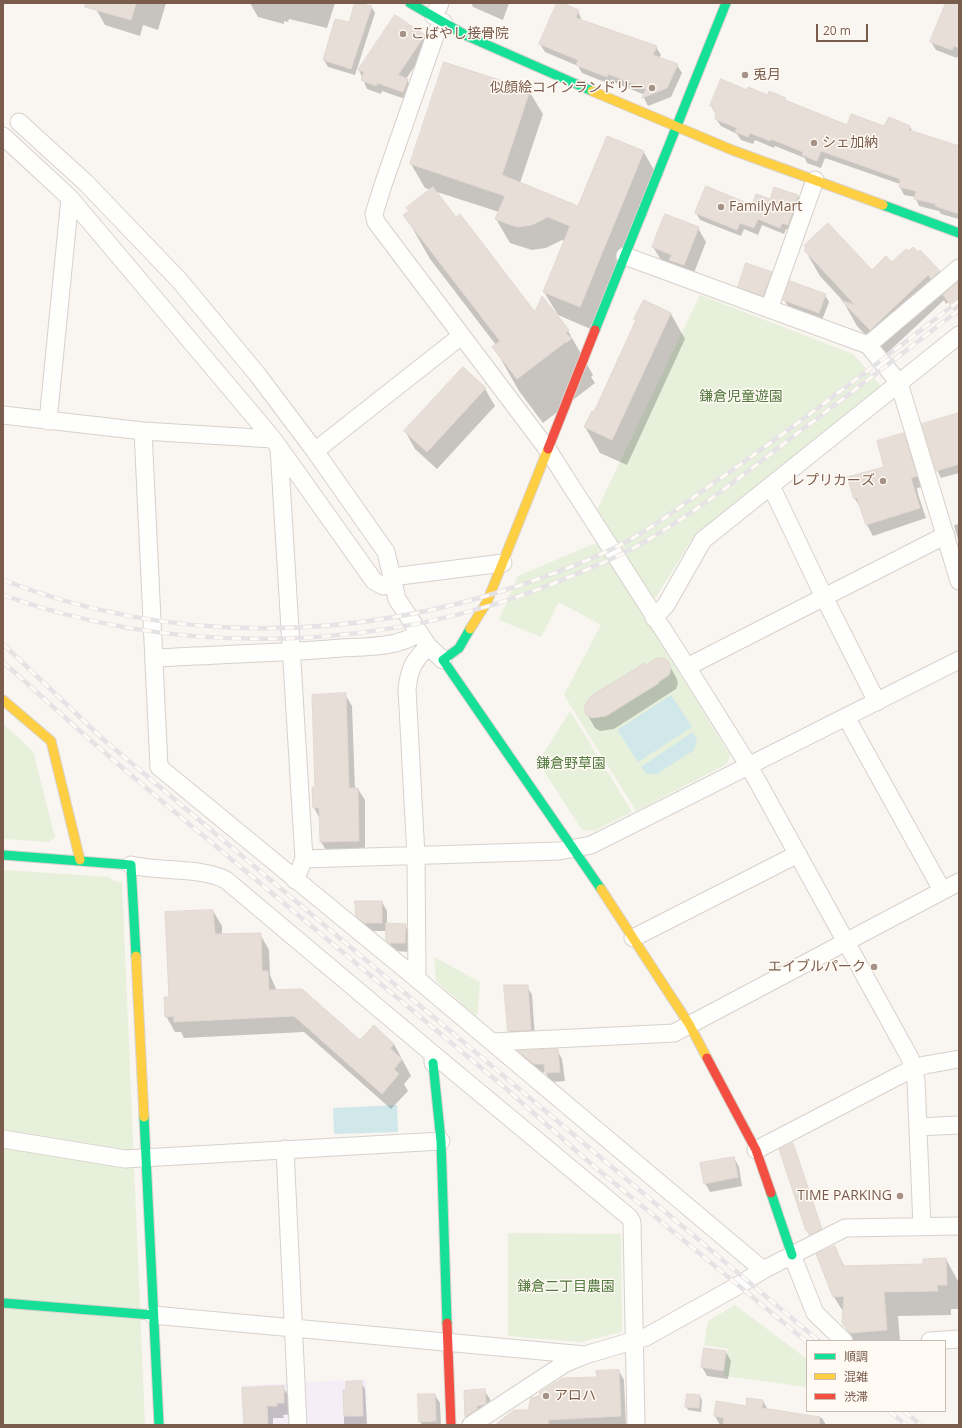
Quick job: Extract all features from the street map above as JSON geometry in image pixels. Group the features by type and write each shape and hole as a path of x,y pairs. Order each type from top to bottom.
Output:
{"street":[{"path":"410,3 439,14 467,36 518,60 676,125 732,150 959,232"},
{"path":"443,660 459,648 487,602 676,125 726,3"},
{"path":"439,14 436,33 374,214 376,222 548,450 654,618 687,667 749,766 910,1058 914,1069 922,1227"},
{"path":"18,122 85,182 179,280 257,374 386,552 397,599 424,640 443,660 574,849 689,1024 756,1150 792,1255 815,1313 843,1340"},
{"path":"3,136 70,198 276,443 374,581 384,586 393,580 503,563"},
{"path":"769,309 815,180"},
{"path":"48,420 70,198"},
{"path":"625,256 868,344 899,383 959,580"},
{"path":"868,344 959,268"},
{"path":"654,618 666,606 703,540 959,335"},
{"path":"315,452 357,417 462,336"},
{"path":"3,415 143,431 276,443"},
{"path":"143,431 159,767 493,1042 763,1270"},
{"path":"276,443 304,859 295,880"},
{"path":"771,486 877,702"},
{"path":"687,667 946,535"},
{"path":"155,658 290,652 393,644 411,638 424,640"},
{"path":"417,980 416,856 407,689 409,670 416,660 424,640"},
{"path":"304,859 574,849 591,845 624,830 959,660"},
{"path":"3,700 51,741 80,860"},
{"path":"846,717 942,890"},
{"path":"633,938 798,854"},
{"path":"3,855 122,863 150,869 209,873 226,880 433,1058 629,1217 633,1228 636,1425"},
{"path":"131,865 147,1158 159,1425"},
{"path":"493,1042 674,1033 959,882"},
{"path":"433,1058 441,1141 451,1425"},
{"path":"756,1150 914,1069 959,1059"},
{"path":"918,1127 959,1125"},
{"path":"3,1139 126,1159 441,1141"},
{"path":"284,1149 298,1425"},
{"path":"471,1425 564,1364 585,1355 646,1337 763,1270 845,1228 959,1226"},
{"path":"3,1303 153,1315 585,1355"},
{"path":"944,1340 959,1339"}],"shaded area":[{"path":"366,1379 367,1423 360,1423 359,1425 243,1425 241,1386"}],"green space":[{"name":"鎌倉児童遊園","path":"700,295 853,354 882,387 691,541 644,616 730,755 727,764 636,811 564,695 601,625 559,602 541,637 499,620 518,576 610,537 596,512"},
{"name":"鎌倉野草園","path":"570,711 632,812 594,831 582,830 538,762"},
{"path":"3,724 33,751 55,837 49,842 3,839"},
{"path":"3,870 109,877 114,881 122,882 145,1425 3,1425"},
{"path":"434,957 480,982 477,1017 436,981"},
{"name":"鎌倉二丁目農園","path":"508,1233 621,1234 622,1332 580,1342 508,1336"},
{"path":"735,1305 806,1358 806,1387 724,1376 728,1349 704,1345 708,1321"}],"water":[{"path":"671,695 692,727 638,762 617,730"},
{"path":"693,732 697,740 694,750 657,774 647,774 641,767"},
{"path":"397,1105 398,1132 334,1134 333,1108"}],"building":[{"path":"86,3 136,3 131,20 85,7"},
{"path":"355,3 372,6 351,69 323,60 335,19 349,22"},
{"path":"557,3 562,3 579,10 576,18 657,46 653,55 678,64 667,88 642,98 646,89 608,74 607,77 576,65 578,60 539,44"},
{"path":"946,3 959,3 959,48 954,46 952,50 930,42"},
{"path":"395,15 425,35 398,75 408,79 403,92 377,83 376,86 361,80 364,72 358,70"},
{"path":"444,62 530,90 502,175 578,206 607,136 644,151 580,307 543,292 570,226 548,217 532,225 518,227 495,219 505,196 410,164"},
{"path":"721,79 747,90 748,87 768,95 769,91 786,98 785,100 847,125 851,114 884,126 889,117 910,126 909,130 959,146 959,214 935,206 936,204 914,199 916,191 899,187 900,179 821,151 817,161 802,155 803,152 771,139 770,141 750,133 748,137 735,132 737,128 715,119 716,112 713,110 714,108 710,106"},
{"path":"706,186 752,205 756,194 770,199 774,187 798,195 788,225 782,223 780,228 758,219 754,228 740,223 737,230 695,213"},
{"path":"433,187 456,217 460,214 535,312 542,296 569,330 566,333 571,338 517,379 492,347 500,341 403,215 409,211 406,208"},
{"path":"665,214 699,227 684,265 669,260 672,255 652,247"},
{"path":"828,223 872,270 886,256 892,262 906,249 909,251 913,247 918,252 920,250 940,271 931,279 928,275 870,330 841,300 855,305 804,250 806,248 804,246"},
{"path":"746,263 772,272 763,296 738,287"},
{"path":"790,281 826,294 819,313 783,300"},
{"path":"959,281 959,316 943,295"},
{"path":"644,300 671,313 612,440 584,427 592,411 594,412 636,320 634,319"},
{"path":"463,367 486,388 427,452 404,431"},
{"path":"959,413 959,464 936,471 922,424"},
{"path":"904,433 917,476 911,478 920,508 866,525 857,498 854,499 847,477 884,467 877,441"},
{"path":"657,658 664,658 669,662 671,668 669,675 658,682 659,683 606,716 592,718 586,715 584,707 591,696 645,663 646,665"},
{"path":"346,693 349,788 358,788 359,841 320,842 319,808 313,808 312,787 315,787 312,695"},
{"path":"355,901 382,901 382,923 364,923 356,916"},
{"path":"213,910 215,934 261,933 262,971 268,971 269,990 302,989 360,1040 374,1025 394,1044 390,1048 402,1059 394,1069 399,1074 382,1094 294,1016 174,1022 174,1016 165,1017 164,997 169,997 165,912"},
{"path":"386,923 406,924 405,943 389,943 386,940"},
{"path":"504,985 528,985 531,1030 508,1031"},
{"path":"558,1049 560,1072 545,1073 544,1064 534,1064 518,1051"},
{"path":"793,1143 822,1229 809,1235 807,1230 806,1231 779,1149"},
{"path":"734,1157 738,1177 704,1184 700,1163"},
{"path":"835,1246 843,1266 923,1264 923,1259 946,1258 947,1285 937,1285 938,1291 884,1292 887,1330 850,1333 842,1323 844,1296 833,1297 816,1254"},
{"path":"704,1348 726,1351 723,1371 701,1367"},
{"path":"619,1370 621,1416 548,1420 549,1425 495,1425 514,1410 528,1410 531,1398 539,1396 540,1392 563,1378 597,1377 596,1371"},
{"path":"362,1381 363,1416 344,1416 343,1390 346,1390 346,1382"},
{"path":"284,1386 284,1403 277,1403 277,1406 267,1406 268,1425 244,1425 242,1388"},
{"path":"485,1389 486,1404 477,1406 477,1409 465,1417 464,1391"},
{"path":"418,1394 435,1394 436,1421 419,1422"},
{"path":"687,1394 700,1395 699,1408 685,1407"},
{"path":"747,1398 763,1400 762,1408 820,1417 819,1425 723,1425 724,1418 714,1416 716,1401 746,1406"}],"railway":[{"path":"3,580 66,601 131,616 196,625 261,628 327,626 392,617 457,604 521,585 566,569 625,543 665,518 772,442 959,301"},
{"path":"3,595 71,616 141,630 212,637 284,638 356,633 426,622 495,604 562,580 601,564 630,550 680,520 738,479 959,310"},
{"path":"3,644 104,740 818,1340"},
{"path":"3,662 98,747 170,808 503,1086 590,1163 806,1341"},
{"path":"890,1412 906,1425"},
{"path":"905,1412 921,1425"}],"traffic: fast":[{"path":"410,3 467,36 592,91"},
{"path":"595,330 726,3"},
{"path":"883,205 959,233"},
{"path":"470,629 459,648 443,660 601,889"},
{"path":"3,855 131,865 136,956"},
{"path":"433,1063 441,1141 447,1323"},
{"path":"144,1117 159,1425"},
{"path":"771,1193 792,1255"},
{"path":"3,1303 153,1315"}],"traffic: slow":[{"path":"592,91 732,150 883,205"},
{"path":"470,629 487,602 548,449"},
{"path":"3,700 51,741 80,860"},
{"path":"601,889 689,1024 707,1058"},
{"path":"136,956 144,1117"}],"traffic: jam":[{"path":"548,449 595,330"},
{"path":"707,1058 756,1150 771,1193"},
{"path":"447,1323 451,1425"}],"place":[{"name":"こばやし接骨院","path":"403,34"},
{"name":"兎月","path":"745,75"},
{"name":"似顔絵コインランドリー","path":"652,88"},
{"name":"シェ加納","path":"814,143"},
{"name":"FamilyMart","path":"721,207"},
{"name":"レプリカーズ","path":"883,481"},
{"name":"エイブルパーク","path":"874,967"},
{"name":"TIME PARKING","path":"900,1196"},
{"name":"アロハ","path":"546,1396"}]}
